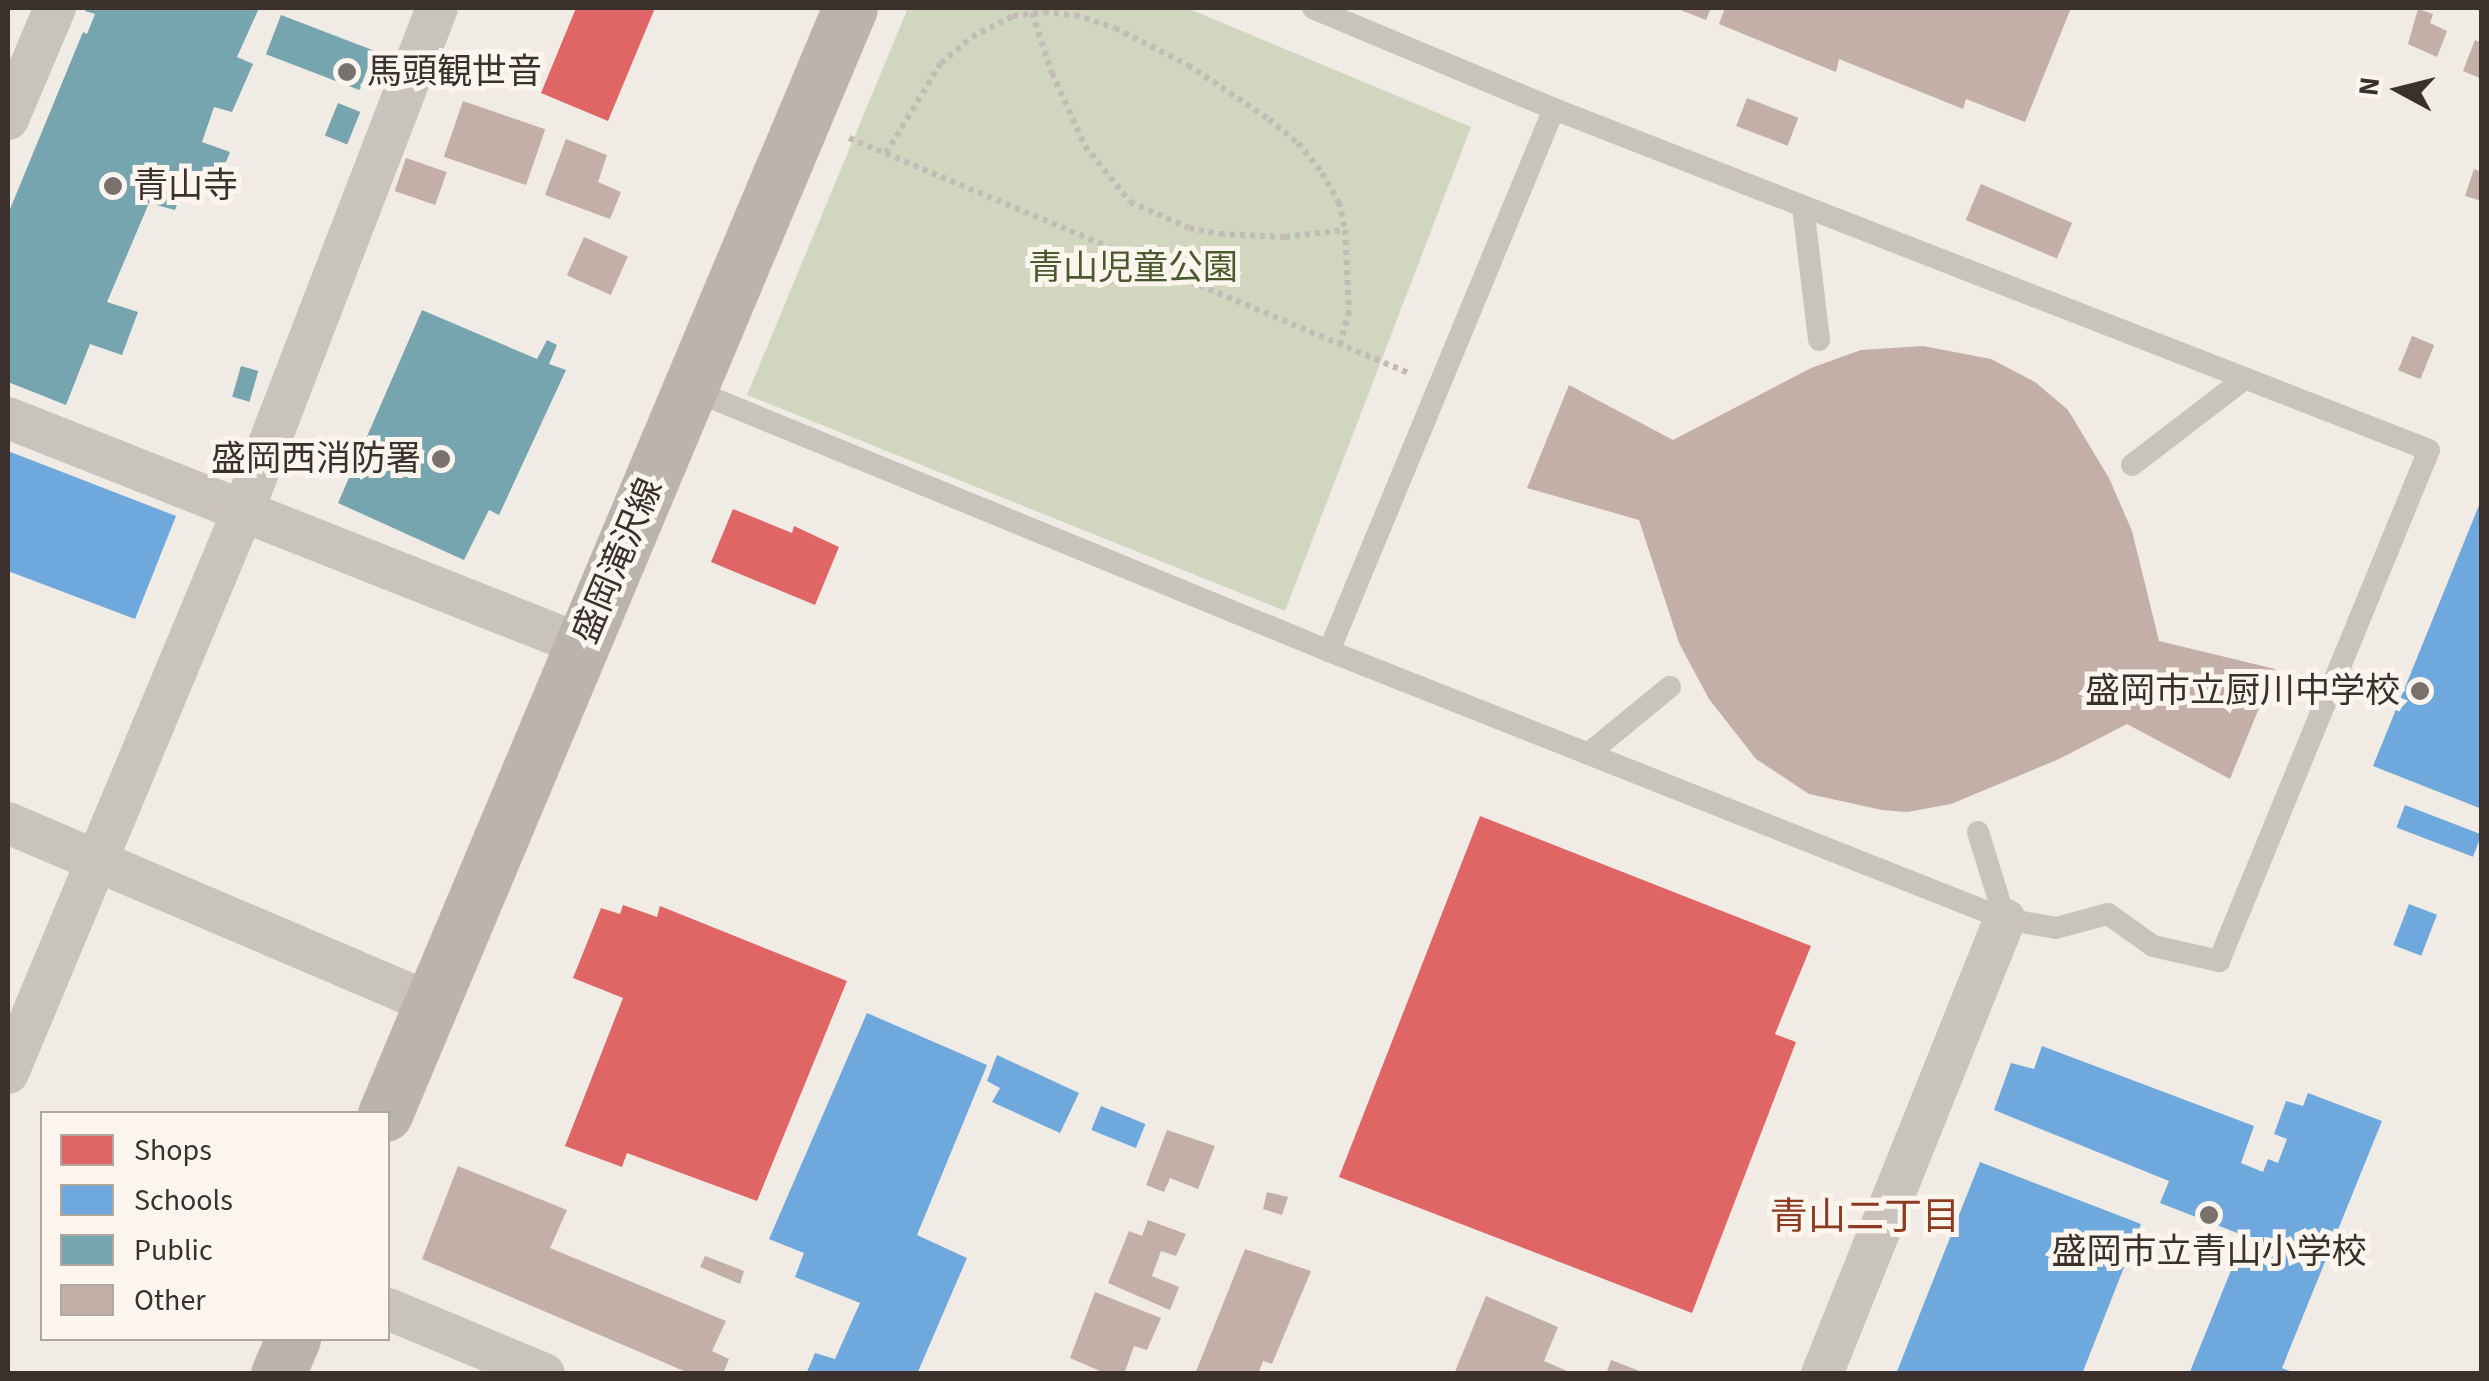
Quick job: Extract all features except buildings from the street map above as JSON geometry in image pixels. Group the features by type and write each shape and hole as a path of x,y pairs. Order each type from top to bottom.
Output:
{"main road":[{"name":"盛岡滝沢線","path":"386,1111 850,8"},
{"path":"278,1374 292,1341"}],"street":[{"path":"8,119 55,8"},
{"path":"8,1073 243,511 438,8"},
{"path":"8,418 582,645"},
{"path":"8,823 430,1003"},
{"path":"1822,1374 2006,920"},
{"path":"390,1310 544,1374"}],"lane":[{"path":"690,389 1329,651 2006,920 2056,928 2108,914 2152,946 2220,961 2429,450 1554,109 1312,8"},
{"path":"1329,651 1554,109"},
{"path":"1804,207 1818,340"},
{"path":"2132,465 2244,379"},
{"path":"1588,754 1670,687"},
{"path":"1978,832 2006,920"}],"path":[{"path":"886,153 942,64 972,37 1013,16 1032,13 1075,14 1115,28 1188,65 1269,119 1298,143 1322,173 1339,202 1345,230 1348,312 1340,344"},
{"path":"1032,13 1076,128 1130,202 1189,228 1220,234 1285,237 1345,230"},
{"path":"844,136 1438,385"}],"green space":[{"name":"青山児童公園","path":"908,8 1187,8 1471,127 1285,611 747,395"}],"place":[{"name":"馬頭観世音","path":"347,72"},
{"name":"青山寺","path":"113,186"},
{"name":"盛岡西消防署","path":"441,459"},
{"name":"盛岡市立厨川中学校","path":"2420,691"},
{"name":"盛岡市立青山小学校","path":"2209,1215"}],"district":[{"name":"青山二丁目","path":"1865,1218"}]}
